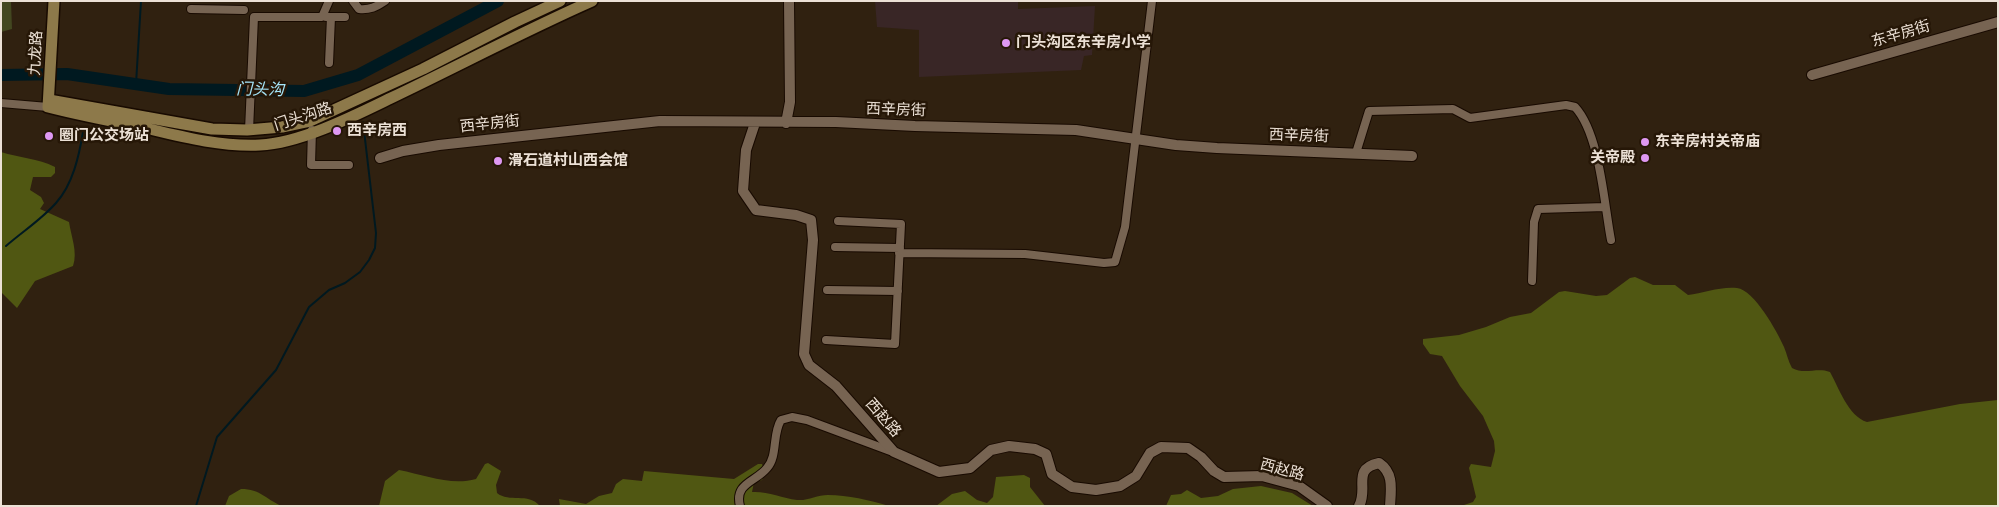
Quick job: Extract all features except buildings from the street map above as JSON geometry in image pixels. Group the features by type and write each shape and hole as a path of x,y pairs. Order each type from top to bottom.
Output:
{"main road":[{"name":"九龙路","path":"49,100 54,1"},
{"name":"门头沟路","path":"49,100 192,138 224,143 260,145 288,140 311,126 560,1"},
{"name":"门头沟路","path":"49,100 212,128 249,130 311,126 372,107 542,23 592,1"}],"street":[{"path":"240,1 244,10 254,17 344,17"},
{"path":"322,18 329,1"},
{"path":"353,1 359,8 365,10 385,1"},
{"path":"786,123 790,102 789,1"},
{"path":"835,248 1025,254 1104,263 1115,262 1125,227 1152,1"},
{"path":"191,9 244,10"},
{"path":"249,130 254,17"},
{"path":"329,63 332,17"},
{"name":"东辛房街","path":"1812,75 1998,22"},
{"name":"门头沟路","path":"1,103 49,100"},
{"path":"1356,153 1369,111 1453,109 1470,118 1566,105 1575,107 1587,123 1605,191 1604,206 1611,240"},
{"name":"西辛房街","path":"380,158 403,151 439,145 660,121 836,122 914,126 1030,127 1076,130 1176,145 1412,156"},
{"name":"西赵路","path":"755,123 746,150 743,191 756,210 796,215 811,220 813,240 804,354 809,365 836,386 894,452 939,472 970,468 991,450 1009,446 1035,449 1046,454 1052,474 1072,487 1096,490 1120,486 1136,476 1150,453 1161,447 1188,448 1202,457 1214,471 1224,477 1262,476 1299,486 1328,506"},
{"path":"311,126 311,165 349,165"},
{"path":"1532,281 1534,222 1538,209 1604,206"},
{"path":"826,340 895,344 901,224 838,221"},
{"path":"827,290 898,292"},
{"path":"740,506 739,493 744,485 768,468 772,460 775,432 781,420 792,417 807,420 894,452"},
{"path":"1359,506 1363,499 1363,472 1368,466 1379,463 1386,468 1390,479 1390,506"}],"shaded area":[{"name":"门头沟区东辛房小学","path":"875,1 1018,1 1018,9 1095,6 1092,55 1084,56 1081,70 919,77 919,30 877,27"}],"green space":[{"path":"1,1 11,1 12,29 1,32"},
{"path":"1,152 55,167 55,173 51,177 33,177 30,190 41,197 44,203 40,209 69,222 74,250 73,266 35,281 17,308 1,292"},
{"path":"1635,277 1653,285 1675,285 1688,295 1725,288 1744,290 1757,303 1771,322 1792,368 1802,371 1820,370 1830,372 1849,408 1860,419 1867,422 1960,404 1998,400 1998,506 1461,506 1473,502 1476,497 1469,468 1471,464 1491,467 1495,451 1494,441 1483,416 1460,386 1442,356 1430,354 1423,344 1423,339 1459,335 1510,317 1531,313 1559,292 1565,291 1596,296 1607,295 1630,278"},
{"path":"488,463 501,471 496,485 497,493 507,497 530,499 540,506 379,506 385,481 399,470 448,481 467,481 476,479 485,464"},
{"path":"758,464 762,464 765,474 762,480 754,482 752,492 797,500 824,495 836,495 889,506 560,506 559,499 586,504 599,496 612,493 616,484 623,479 642,481 644,471 734,479"},
{"path":"1024,475 1030,478 1030,487 1045,506 936,506 952,494 965,491 977,500 987,503 993,497 996,477"},
{"path":"1261,486 1292,493 1313,506 1166,506 1171,495 1181,494 1187,490 1201,498 1218,496 1233,489"},
{"path":"241,489 248,489 258,493 282,506 225,506 229,496"}],"waterway":[{"path":"136,84 141,1"},
{"name":"门头沟","path":"1,75 67,74 169,89 304,91 358,75 498,1"},
{"path":"196,506 217,437 276,370 309,307 329,290 345,283 360,272 375,248 376,233 363,122"},
{"path":"6,246 45,214 62,195 71,179 83,132"}],"place":[{"name":"门头沟区东辛房小学","path":"1006,43"},
{"name":"西辛房西","path":"337,131"},
{"name":"圈门公交场站","path":"49,136"},
{"name":"东辛房村关帝庙","path":"1645,142"},
{"name":"关帝殿","path":"1645,158"},
{"name":"滑石道村山西会馆","path":"498,161"}]}
